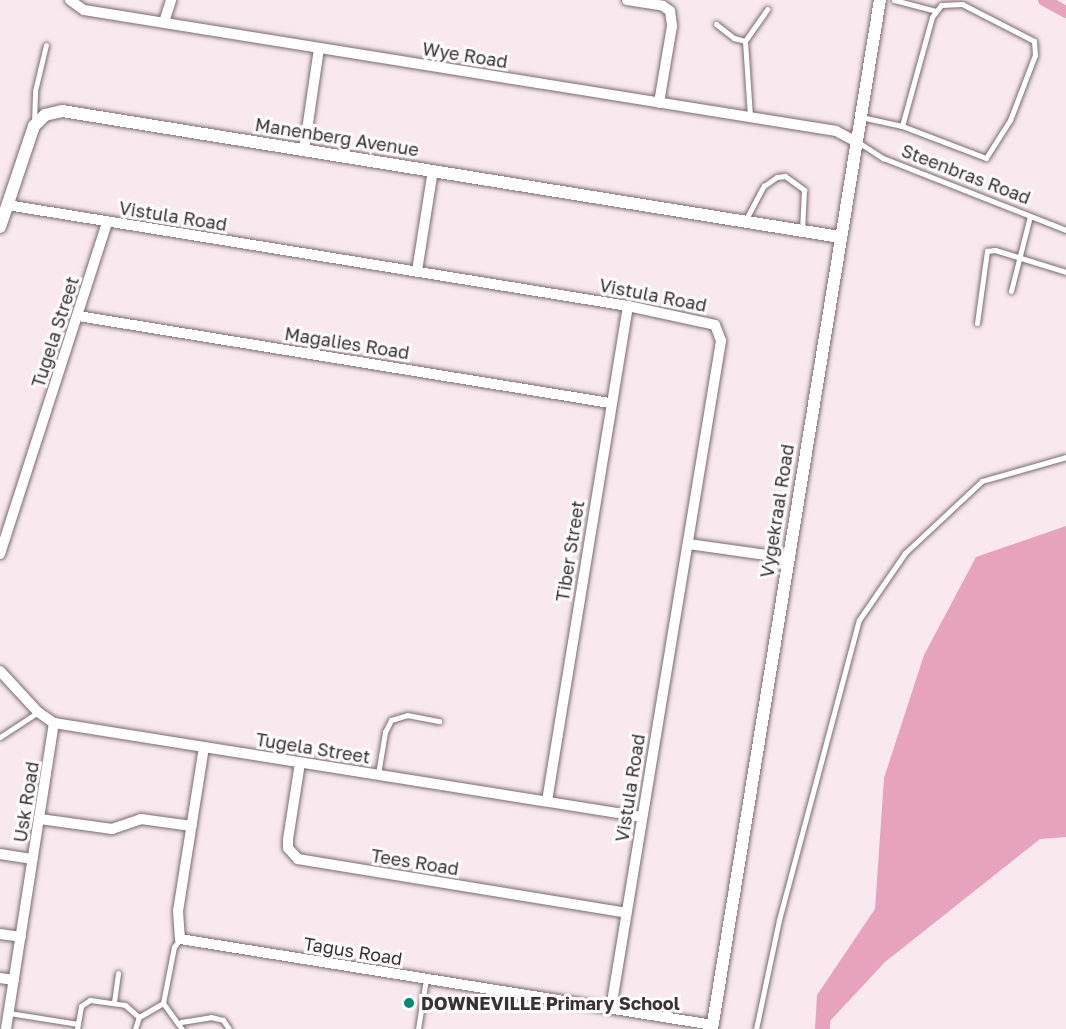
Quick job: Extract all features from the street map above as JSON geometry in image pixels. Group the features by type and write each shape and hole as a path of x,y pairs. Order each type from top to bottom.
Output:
{"street":[{"name":"Wye Road","path":"70,0 84,10 836,131 856,142"},
{"path":"164,22 171,0"},
{"name":"Vygekraal Road","path":"712,1027 880,0"},
{"path":"635,1 665,7 672,21 659,103"},
{"path":"304,150 319,48"},
{"name":"Manenberg Avenue","path":"34,126 45,115 62,111 840,237"},
{"path":"0,227 34,126"},
{"path":"417,271 433,170"},
{"name":"Vistula Road","path":"7,206 628,306 709,322 719,331 721,341 612,1008"},
{"name":"Tugela Street","path":"0,554 3,532 78,316 107,222"},
{"name":"Tiber Street","path":"547,801 610,402 628,306"},
{"name":"Magalies Road","path":"78,316 610,402"},
{"path":"688,544 788,558"},
{"name":"Tugela Street","path":"0,671 38,712 54,723 642,817"},
{"name":"Usk Road","path":"6,1029 54,723"},
{"path":"180,939 178,911 204,747"},
{"name":"Tees Road","path":"300,763 288,840 288,848 298,859 627,913"},
{"path":"40,819 112,829 141,819 192,826"},
{"path":"0,854 33,859"},
{"path":"0,934 21,937"},
{"name":"Tagus Road","path":"180,939 612,1008 712,1027"},
{"path":"0,978 14,980"}],"lane":[{"path":"894,0 936,11"},
{"path":"861,117 902,126 986,158 1010,120 1035,55 1034,41 987,15 956,3 941,5 936,11 902,126"},
{"path":"750,118 745,41 767,9"},
{"path":"716,24 734,38 745,41"},
{"path":"34,126 35,91 46,45"},
{"name":"Steenbras Road","path":"856,142 883,158 1066,230"},
{"path":"745,221 764,186 777,177 785,177 804,190 802,231"},
{"path":"1011,291 1030,216"},
{"path":"977,323 987,251 1019,256 1066,272"},
{"path":"756,1029 779,920 859,620 905,553 982,481 1066,458"},
{"path":"0,737 38,712"},
{"path":"378,775 385,732 391,720 407,715 439,721"},
{"path":"135,1029 139,1017 163,1003 174,946 180,939"},
{"path":"114,1002 118,973"},
{"path":"418,1029 426,979"},
{"path":"9,1013 78,1027 85,1001 114,1002 130,1008 139,1017"},
{"path":"163,1003 181,1022 182,1029"},
{"path":"181,1022 211,1017 223,1020 230,1029"}],"shaded area":[{"path":"1066,526 1066,837 1040,839 885,962 830,1021 830,1029 815,1029 817,995 875,909 884,778 924,655 976,557"}],"waterway":[{"path":"1044,0 1066,12"}],"place":[{"name":"DOWNEVILLE Primary School","path":"409,1003"}]}
